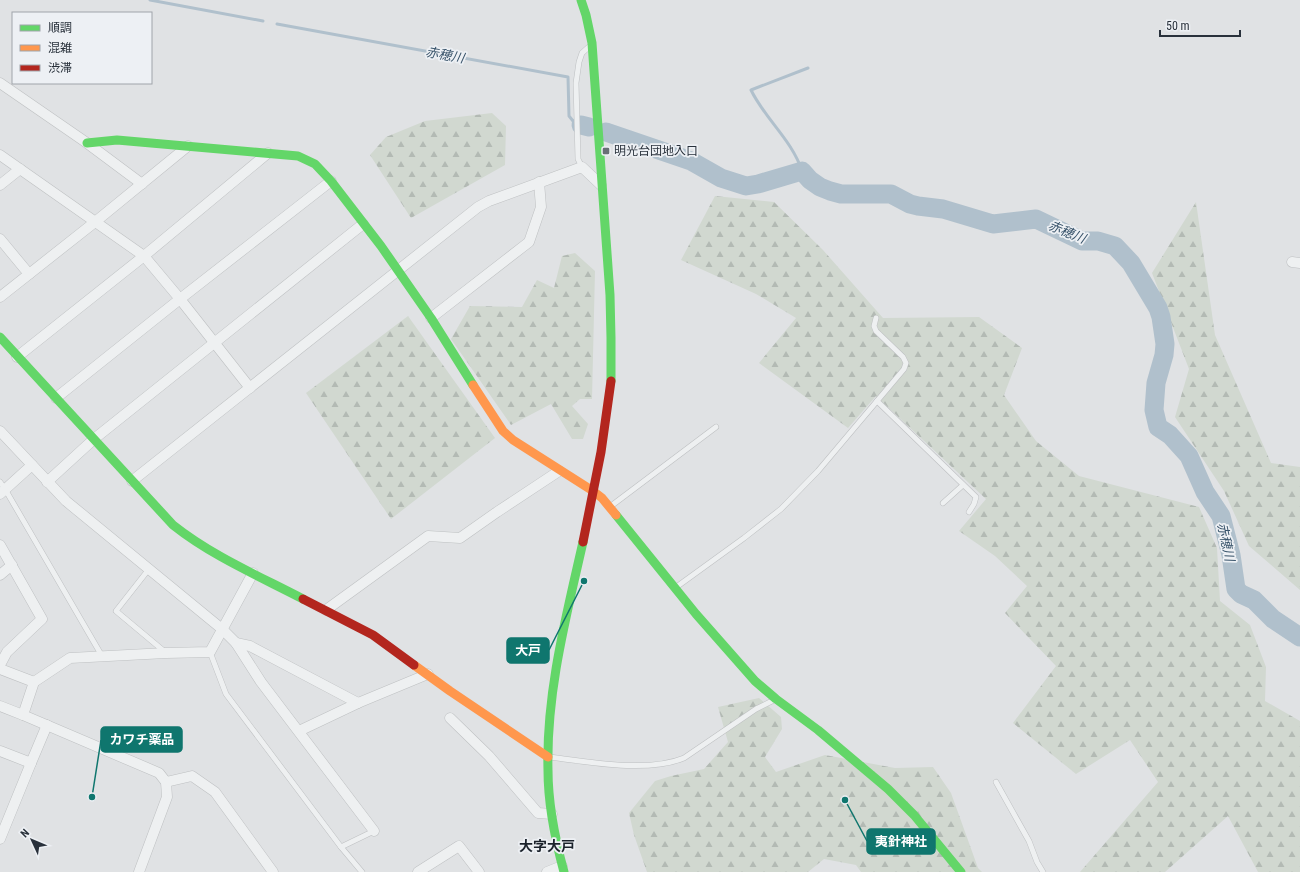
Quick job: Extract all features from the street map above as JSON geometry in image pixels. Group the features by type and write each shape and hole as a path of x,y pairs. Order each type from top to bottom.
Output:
{"street":[{"path":"546,872 563,869 549,792 548,757 552,703 555,674 593,491 609,398 611,364 608,281 592,43 581,0"},
{"path":"0,83 87,143 142,184"},
{"path":"87,143 117,140 268,153 298,156 315,164 331,181 398,269 504,431 513,440 602,498 674,588 755,681 776,699 818,730 888,789 914,815 961,872"},
{"path":"0,297 96,222 188,146"},
{"path":"17,357 144,256 268,153"},
{"path":"0,155 144,256 250,388"},
{"path":"132,481 478,207 489,201 582,167 601,185"},
{"path":"0,185 20,169"},
{"path":"56,398 331,181"},
{"path":"431,318 529,242 541,207 539,182"},
{"path":"47,482 94,439 364,224"},
{"path":"0,239 29,274"},
{"path":"0,337 173,525 189,538 252,573 326,610 373,636 450,691 548,757"},
{"path":"0,431 66,501 222,629 236,643 261,682 374,832"},
{"path":"2,488 32,465"},
{"path":"326,610 428,536 460,538 559,471"},
{"path":"0,545 42,619 7,652 0,666"},
{"path":"0,575 12,565"},
{"path":"23,715 34,682 70,658 210,652 252,573"},
{"path":"236,643 250,646 358,704"},
{"path":"0,669 34,682"},
{"path":"299,731 428,674"},
{"path":"0,706 159,773 166,782 167,797 139,872"},
{"path":"450,718 490,756 538,814 552,814"},
{"path":"0,840 4,816 31,763 47,726"},
{"path":"0,751 31,763"},
{"path":"166,782 192,776 215,792 273,872"},
{"path":"418,872 459,846 479,872"}],"lane":[{"path":"582,167 578,159 576,83 582,53 592,43"},
{"path":"674,588 744,538 781,509 818,471 904,369 906,363 903,357 876,331 874,326 876,318"},
{"path":"877,401 976,497 969,512"},
{"path":"610,507 716,427"},
{"path":"943,503 963,485"},
{"path":"2,488 102,656"},
{"path":"149,569 116,611 166,653"},
{"path":"210,652 226,694 341,847 362,872"},
{"path":"548,757 598,763 634,765 674,762 684,758 756,709 776,699"},
{"path":"996,782 1030,841 1037,862 1043,872"},
{"path":"341,847 374,832"}],"green space":[{"path":"492,113 506,126 505,165 411,218 370,155 386,137 425,121"},
{"path":"715,196 774,202 823,250 883,318 979,317 1022,348 1004,395 1036,441 1079,476 1199,507 1217,548 1220,601 1250,625 1266,667 1265,701 1300,721 1300,872 1258,872 1228,816 1165,872 1080,872 1158,782 1130,740 1076,774 1013,723 1056,666 1005,613 1027,586 995,556 959,531 986,499 876,396 848,428 759,363 796,318 756,294 681,260"},
{"path":"1196,202 1215,335 1271,463 1300,467 1300,590 1249,546 1224,491 1175,417 1189,369 1152,273"},
{"path":"575,253 595,271 592,399 580,399 572,406 588,424 583,439 572,439 551,404 511,425 451,339 470,306 522,307 537,280 554,288 562,256"},
{"path":"408,316 495,438 391,519 306,393"},
{"path":"759,698 781,717 782,729 765,757 776,772 825,755 895,768 933,767 951,793 978,868 982,872 861,872 856,865 824,859 808,872 647,872 634,835 629,813 655,781 704,769 728,742 718,707"}],"waterway":[{"name":"赤穂川","path":"150,0 263,21"},
{"name":"赤穂川","path":"277,24 568,77 569,116 573,121"},
{"path":"802,171 792,149 763,111 751,90 808,68"},
{"name":"赤穂川","path":"581,125 589,127"},
{"name":"赤穂川","path":"606,132 691,161 721,178 746,186 802,171 810,180 820,187 841,194 891,194 910,204 943,209 993,224 1036,219 1082,241 1098,241 1115,246 1131,263 1158,308 1161,317 1165,344 1164,355 1156,383 1154,410 1158,427 1170,435 1189,456 1205,492 1221,516 1231,555 1236,589 1241,594 1254,600 1273,619 1300,637"}],"traffic: fast":[{"path":"581,0 592,43 610,295 611,381"},
{"path":"87,143 117,140 298,156 315,164 331,181 381,246 431,318 473,385"},
{"path":"0,337 173,525 220,556 303,599"},
{"path":"616,515 696,614 755,681 776,699 818,730 888,789 914,815 961,872"},
{"path":"564,872 551,809 548,783 548,741 550,712 558,655 583,542"}],"traffic: slow":[{"path":"473,385 503,431 513,440 593,491 602,498 616,515"},
{"path":"414,665 548,757"}],"traffic: jam":[{"path":"583,542 601,452 611,381"},
{"path":"303,599 373,635 414,665"}],"place":[{"name":"明光台団地入口","path":"606,151"},
{"name":"大戸","path":"584,581"},
{"name":"カワチ薬品","path":"92,797"},
{"name":"夷針神社","path":"845,800"}],"district":[{"name":"大字大戸","path":"547,846"}]}
